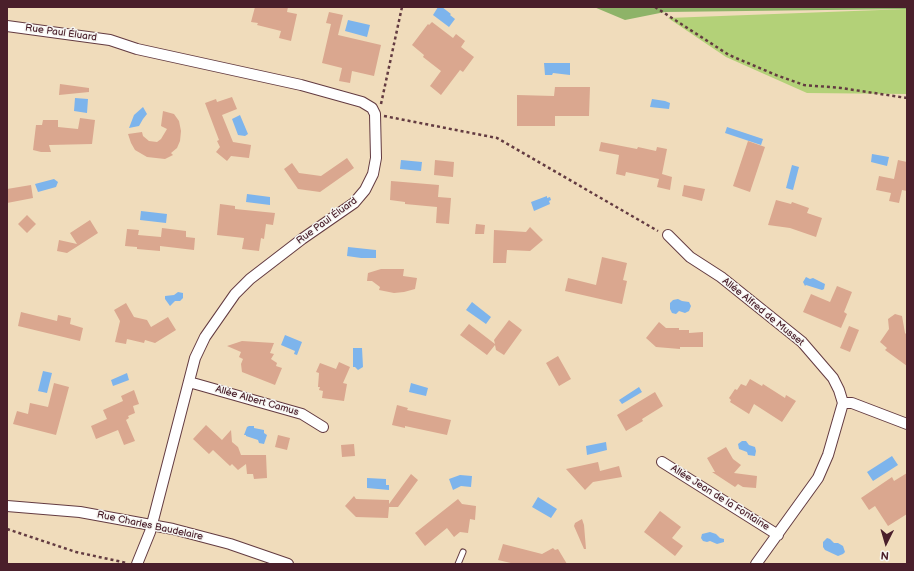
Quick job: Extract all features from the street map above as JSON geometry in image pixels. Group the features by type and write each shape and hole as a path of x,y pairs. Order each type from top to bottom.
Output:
{"street":[{"name":"Rue Paul Éluard","path":"7,26 110,40 137,49 308,87 362,102 368,105 375,112 376,158 373,174 365,190 354,203 266,266 235,294 205,337 195,358 152,525 137,564"},
{"name":"Allée Alfred de Musset","path":"668,235 690,258 721,277 802,342 833,378 843,402"},
{"name":"Allée Albert Camus","path":"189,382 302,414 323,427"},
{"path":"756,564 818,478 828,455 843,402 852,403 907,424"},
{"name":"Allée Jean de la Fontaine","path":"662,462 778,535"},
{"name":"Rue Charles Baudelaire","path":"7,506 80,512 152,525 203,537 288,564"}],"lane":[{"path":"458,564 463,552"}],"path":[{"path":"375,112 381,106 402,7"},
{"path":"655,7 729,54 776,75 804,85 841,88 907,98"},
{"path":"375,112 497,138 668,235"},
{"path":"7,529 76,552 133,564"}],"green space":[{"path":"594,7 907,7 907,9 665,12 625,20"},
{"path":"907,9 907,94 807,93 726,57 668,18"}],"water":[{"path":"438,7 442,7 455,19 449,27 433,15"},
{"path":"348,20 370,25 367,37 345,31"},
{"path":"544,63 570,63 570,75 553,73 552,75 545,75"},
{"path":"75,98 88,99 87,113 74,111"},
{"path":"652,99 670,103 669,109 650,107"},
{"path":"143,107 147,114 139,126 129,128 134,115"},
{"path":"240,115 248,134 245,136 238,135 232,119"},
{"path":"727,127 763,139 761,145 725,133"},
{"path":"872,154 889,157 887,166 871,162"},
{"path":"401,160 422,162 421,171 400,169"},
{"path":"792,165 799,167 793,190 786,188"},
{"path":"54,179 58,182 56,187 38,192 35,184"},
{"path":"247,194 270,197 270,205 246,202"},
{"path":"547,196 547,198 550,197 550,204 534,211 531,202"},
{"path":"141,211 167,214 166,223 140,220"},
{"path":"348,247 376,250 376,258 347,256"},
{"path":"806,277 810,279 813,278 825,284 824,289 822,290 806,285 805,286 803,282"},
{"path":"178,292 183,293 183,298 180,301 175,301 170,306 165,299 165,296 174,295"},
{"path":"678,299 689,302 691,306 689,311 685,313 679,311 676,314 672,313 670,303 673,300"},
{"path":"472,302 491,317 486,324 466,310"},
{"path":"285,335 302,342 297,355 294,354 295,351 281,345"},
{"path":"353,348 362,348 363,367 358,370 353,367"},
{"path":"43,371 52,373 47,393 38,391"},
{"path":"127,373 129,380 113,386 111,380"},
{"path":"411,383 428,388 426,396 409,392"},
{"path":"639,387 642,392 622,404 619,400"},
{"path":"254,426 254,428 264,430 264,433 267,435 264,444 244,435 247,427"},
{"path":"742,441 746,441 749,445 755,447 755,456 748,455 747,452 739,449 738,444"},
{"path":"606,442 607,450 587,455 586,446"},
{"path":"892,456 898,465 873,481 867,472"},
{"path":"460,475 472,476 471,487 461,486 453,490 449,479"},
{"path":"367,478 386,479 386,485 389,485 389,490 367,488"},
{"path":"538,497 557,509 551,518 532,507"},
{"path":"710,532 724,539 724,542 717,544 710,541 703,541 701,538 702,534"},
{"path":"827,538 834,543 838,543 843,546 845,552 838,556 825,550 823,547 823,542"}],"building":[{"path":"255,7 288,7 287,12 297,14 291,41 279,38 281,31 251,22"},
{"path":"329,12 343,15 338,35 381,45 374,76 352,71 350,83 339,81 342,68 322,63 331,24 326,23"},
{"path":"432,22 453,38 456,34 465,41 461,47 474,57 463,72 460,70 441,95 430,86 441,71 423,57 424,55 412,45 428,24 429,25"},
{"path":"60,84 89,88 89,92 59,95"},
{"path":"555,87 590,87 589,116 555,116 555,126 517,126 517,95 554,96"},
{"path":"232,97 237,109 222,115 233,142 251,145 249,158 231,156 227,161 216,152 220,147 217,141 219,140 205,103 216,99 217,102"},
{"path":"163,111 174,114 179,121 181,131 180,141 177,148 171,153 173,155 165,159 147,157 135,150 128,134 142,132 143,136 149,141 157,142 161,139 167,129 161,126"},
{"path":"80,118 95,120 92,144 49,145 51,152 33,150 36,125 42,125 43,120 58,120 58,127 78,129"},
{"path":"748,141 765,147 750,192 733,186"},
{"path":"601,142 637,149 638,147 656,151 657,147 667,149 662,174 672,177 670,190 657,187 659,179 626,172 625,176 616,174 619,155 599,151"},
{"path":"347,158 354,168 320,192 298,189 284,169 292,163 299,173 321,176"},
{"path":"435,160 454,162 453,177 434,175"},
{"path":"898,160 907,162 907,191 902,190 899,203 889,201 891,193 876,190 879,176 894,179"},
{"path":"391,181 439,185 438,197 451,198 449,224 436,223 437,207 405,204 405,202 390,200"},
{"path":"31,185 33,198 7,203 7,189"},
{"path":"684,185 705,189 702,201 682,196"},
{"path":"776,200 791,204 792,202 809,208 807,213 822,218 816,237 790,228 768,225"},
{"path":"220,204 235,206 235,209 275,213 273,225 266,224 264,239 261,238 259,251 242,249 244,238 217,235"},
{"path":"27,215 36,224 27,233 18,224"},
{"path":"90,220 98,233 67,253 57,251 59,240 77,244 70,233"},
{"path":"476,224 485,225 484,234 475,234"},
{"path":"530,227 543,240 530,251 507,250 506,263 493,263 494,230 526,232"},
{"path":"162,228 186,231 186,237 195,238 194,250 160,246 160,251 137,249 137,247 125,246 127,229 139,230 138,235 161,237"},
{"path":"602,257 627,263 623,280 627,281 622,304 565,291 568,278 596,285"},
{"path":"381,269 404,269 403,276 417,278 415,289 394,293 379,290 380,287 372,281 367,281 368,273"},
{"path":"837,286 852,292 844,312 847,314 841,328 803,312 811,294 830,302"},
{"path":"126,303 134,317 147,320 151,327 168,317 176,330 155,343 145,340 144,343 127,339 126,344 115,342 120,321 114,310"},
{"path":"21,312 57,321 58,315 71,318 70,324 83,328 80,341 18,326"},
{"path":"895,314 902,316 905,333 907,335 907,366 885,350 887,348 880,342 889,329 888,319"},
{"path":"509,320 522,330 504,355 496,350 495,345 487,355 460,335 469,324 495,344 494,340"},
{"path":"659,322 666,328 689,330 689,333 703,332 703,347 680,347 680,349 656,347 646,338"},
{"path":"849,326 859,330 850,352 840,348"},
{"path":"242,341 274,343 270,353 274,354 271,359 277,363 276,366 282,368 275,385 242,372 241,364 243,359 239,357 241,352 227,346"},
{"path":"558,356 571,379 559,386 546,363"},
{"path":"339,362 350,367 343,383 347,384 344,401 322,398 323,391 319,390 320,387 318,387 319,373 316,372 320,363 336,369"},
{"path":"750,379 762,386 763,384 785,398 786,395 796,401 782,422 754,404 749,414 730,402 731,400 729,398 735,389 737,390 741,384 746,386"},
{"path":"54,383 69,387 56,435 13,424 17,411 28,414 30,403 48,407"},
{"path":"134,390 139,404 133,406 135,413 128,416 129,418 126,420 135,441 124,445 118,430 96,439 91,426 107,419 103,410 123,401 121,396"},
{"path":"655,392 663,406 642,419 643,421 626,431 617,415"},
{"path":"397,405 408,408 407,410 451,420 447,435 405,426 405,428 392,425"},
{"path":"206,425 222,440 231,430 232,442 238,447 241,455 266,455 267,478 254,479 253,474 247,474 246,464 238,470 232,464 230,466 213,450 209,454 193,439"},
{"path":"278,435 290,438 287,450 275,447"},
{"path":"354,444 355,456 342,457 341,445"},
{"path":"726,447 733,459 741,465 734,473 757,476 756,488 743,487 738,484 735,487 712,472 715,472 707,458"},
{"path":"598,462 600,471 619,466 622,477 593,482 585,490 566,469"},
{"path":"907,473 907,514 888,526 875,506 869,510 861,498 892,477 894,481"},
{"path":"411,474 418,480 398,507 389,507 388,518 356,517 345,506 354,496 356,499 389,500 389,504"},
{"path":"458,499 462,504 476,506 475,520 470,519 468,533 460,532 454,537 447,528 425,546 415,533"},
{"path":"660,511 681,527 672,538 683,546 675,556 644,532"},
{"path":"582,519 586,549 584,549 574,526 575,523"},
{"path":"503,544 542,554 553,548 555,550 558,549 567,564 515,564 498,560"}]}
